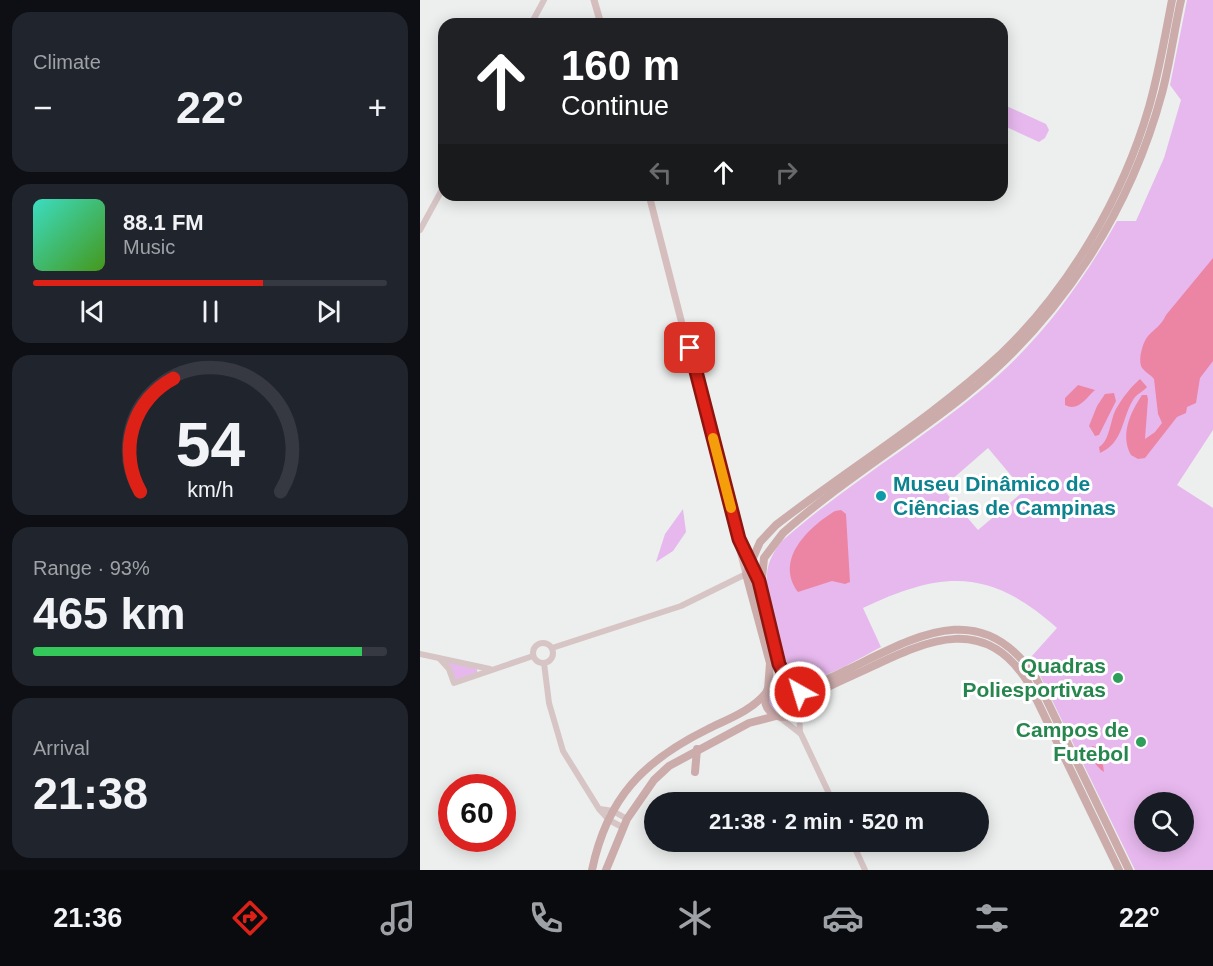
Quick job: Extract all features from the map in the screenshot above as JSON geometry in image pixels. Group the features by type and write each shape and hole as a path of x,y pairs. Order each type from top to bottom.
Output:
{"main road":[{"path":"594,0 599,18"},
{"path":"746,574 756,549 776,525 989,365 1049,299 1097,227 1128,163 1149,107 1172,0"},
{"path":"760,588 764,558 783,533 999,368 1041,323 1079,273 1123,197 1148,137 1167,72 1180,0"},
{"path":"651,201 770,663 766,705 777,717"},
{"path":"739,539 760,588 779,664 790,683 800,692 800,706"},
{"path":"743,549 749,551 756,549"},
{"path":"592,870 613,811 631,784 656,759 689,738 752,707 776,683 816,683 928,632 945,629 976,632 1011,650 1031,669 1129,870"},
{"path":"606,870 622,827 654,780 669,766 749,723 789,717 819,691 913,647 937,639 961,638 993,649 1016,665 1029,684 1119,870"},
{"path":"689,738 696,750 695,772"}],"street":[{"path":"534,18 544,0"},
{"path":"420,230 438,197"},
{"path":"552,648 681,606 746,574"},
{"path":"730,583 742,584 751,591"},
{"path":"533,656 533,651 538,644 544,642 552,648"},
{"path":"544,663 552,657 552,648"},
{"path":"420,654 491,669"},
{"path":"440,659 449,669 454,683 533,656 544,663"},
{"path":"544,663 549,703 563,751 599,809 609,820 622,827"},
{"path":"800,706 801,734 828,792"},
{"path":"777,717 801,734"},
{"path":"599,809 613,811 627,819"},
{"path":"857,852 865,870"}],"shaded area":[{"path":"1187,0 1213,0 1213,430 1177,485 1213,508 1213,870 1135,870 1031,657 1057,628 1032,608 1009,594 986,585 964,581 941,582 917,587 863,608 881,647 832,672 822,676 804,678 795,674 781,649 771,615 767,584 770,560 782,541 830,502 956,410 1001,373 1039,334 1073,291 1117,221 1136,221 1164,158 1181,100 1170,85","holes":["988,448 1024,491 978,530 942,488"]},
{"path":"1008,107 1046,124 1049,130 1045,138 1039,142 1008,128"},
{"path":"1213,258 1213,361 1200,378 1196,403 1187,407 1186,413 1177,417 1145,458 1138,459 1131,455 1126,432 1130,417 1142,395 1147,395 1148,399 1145,439 1162,423 1158,414 1154,379 1141,366 1140,358 1144,343"},
{"path":"1140,379 1147,387 1133,400 1114,443 1100,453 1099,447 1108,435 1116,409"},
{"path":"1078,385 1095,390 1074,407 1065,405 1065,398"},
{"path":"1114,393 1116,401 1099,435 1095,436 1089,426 1097,406 1105,394"},
{"path":"683,509 686,532 673,551 656,562 665,534"},
{"path":"841,510 846,514 850,582 845,584 832,581 798,592 792,580 790,568 792,556 798,545 815,526 835,511"},
{"path":"442,660 476,666 478,674 455,682"},
{"path":"783,686 793,690 797,700 793,710 783,714 773,710 769,700 773,690"},
{"path":"1093,746 1098,748 1098,760 1103,765 1104,772 1096,765 1091,755 1089,748"}],"slow traffic":[{"path":"713,438 731,508"}],"place":[{"name":"Museu Dinâmico de Ciências de Campinas","path":"881,496"},
{"name":"Quadras Poliesportivas","path":"1118,678"},
{"name":"Campos de Futebol","path":"1141,742"}],"route":[{"path":"690,348 739,539 758,576 779,664 789,682 800,692"}]}
